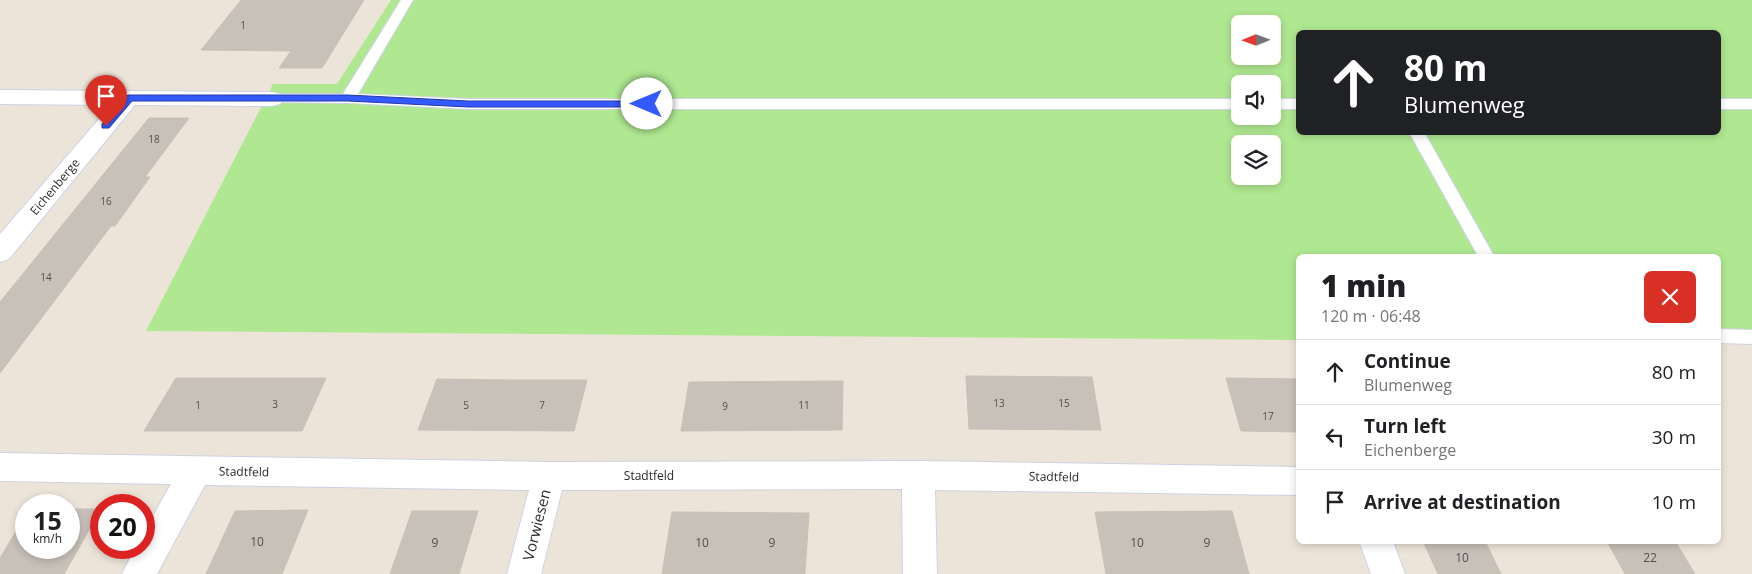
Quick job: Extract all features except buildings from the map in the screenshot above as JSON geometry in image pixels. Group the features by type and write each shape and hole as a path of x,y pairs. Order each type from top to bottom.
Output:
{"street":[{"path":"0,97 272,99"},
{"name":"Eichenberge","path":"0,252 129,98"},
{"name":"Stadtfeld","path":"0,467 195,472 549,476 918,475 1296,481"},
{"path":"139,574 195,472"},
{"path":"918,475 920,574"},
{"name":"Vorwiesen","path":"524,574 549,476"},
{"path":"1377,544 1388,574"}],"lane":[{"path":"348,98 407,0"},
{"path":"272,99 348,98 468,104 1231,104"},
{"path":"1281,104 1296,104"},
{"path":"1721,104 1752,104"},
{"path":"1418,135 1485,254"},
{"path":"1721,336 1752,336"}],"green space":[{"path":"391,0 1752,0 1752,343 1721,343 1721,254 1296,254 1296,340 146,331 273,84 337,84"}],"route":[{"path":"106,126 129,98 348,98 468,104 647,104"}]}
